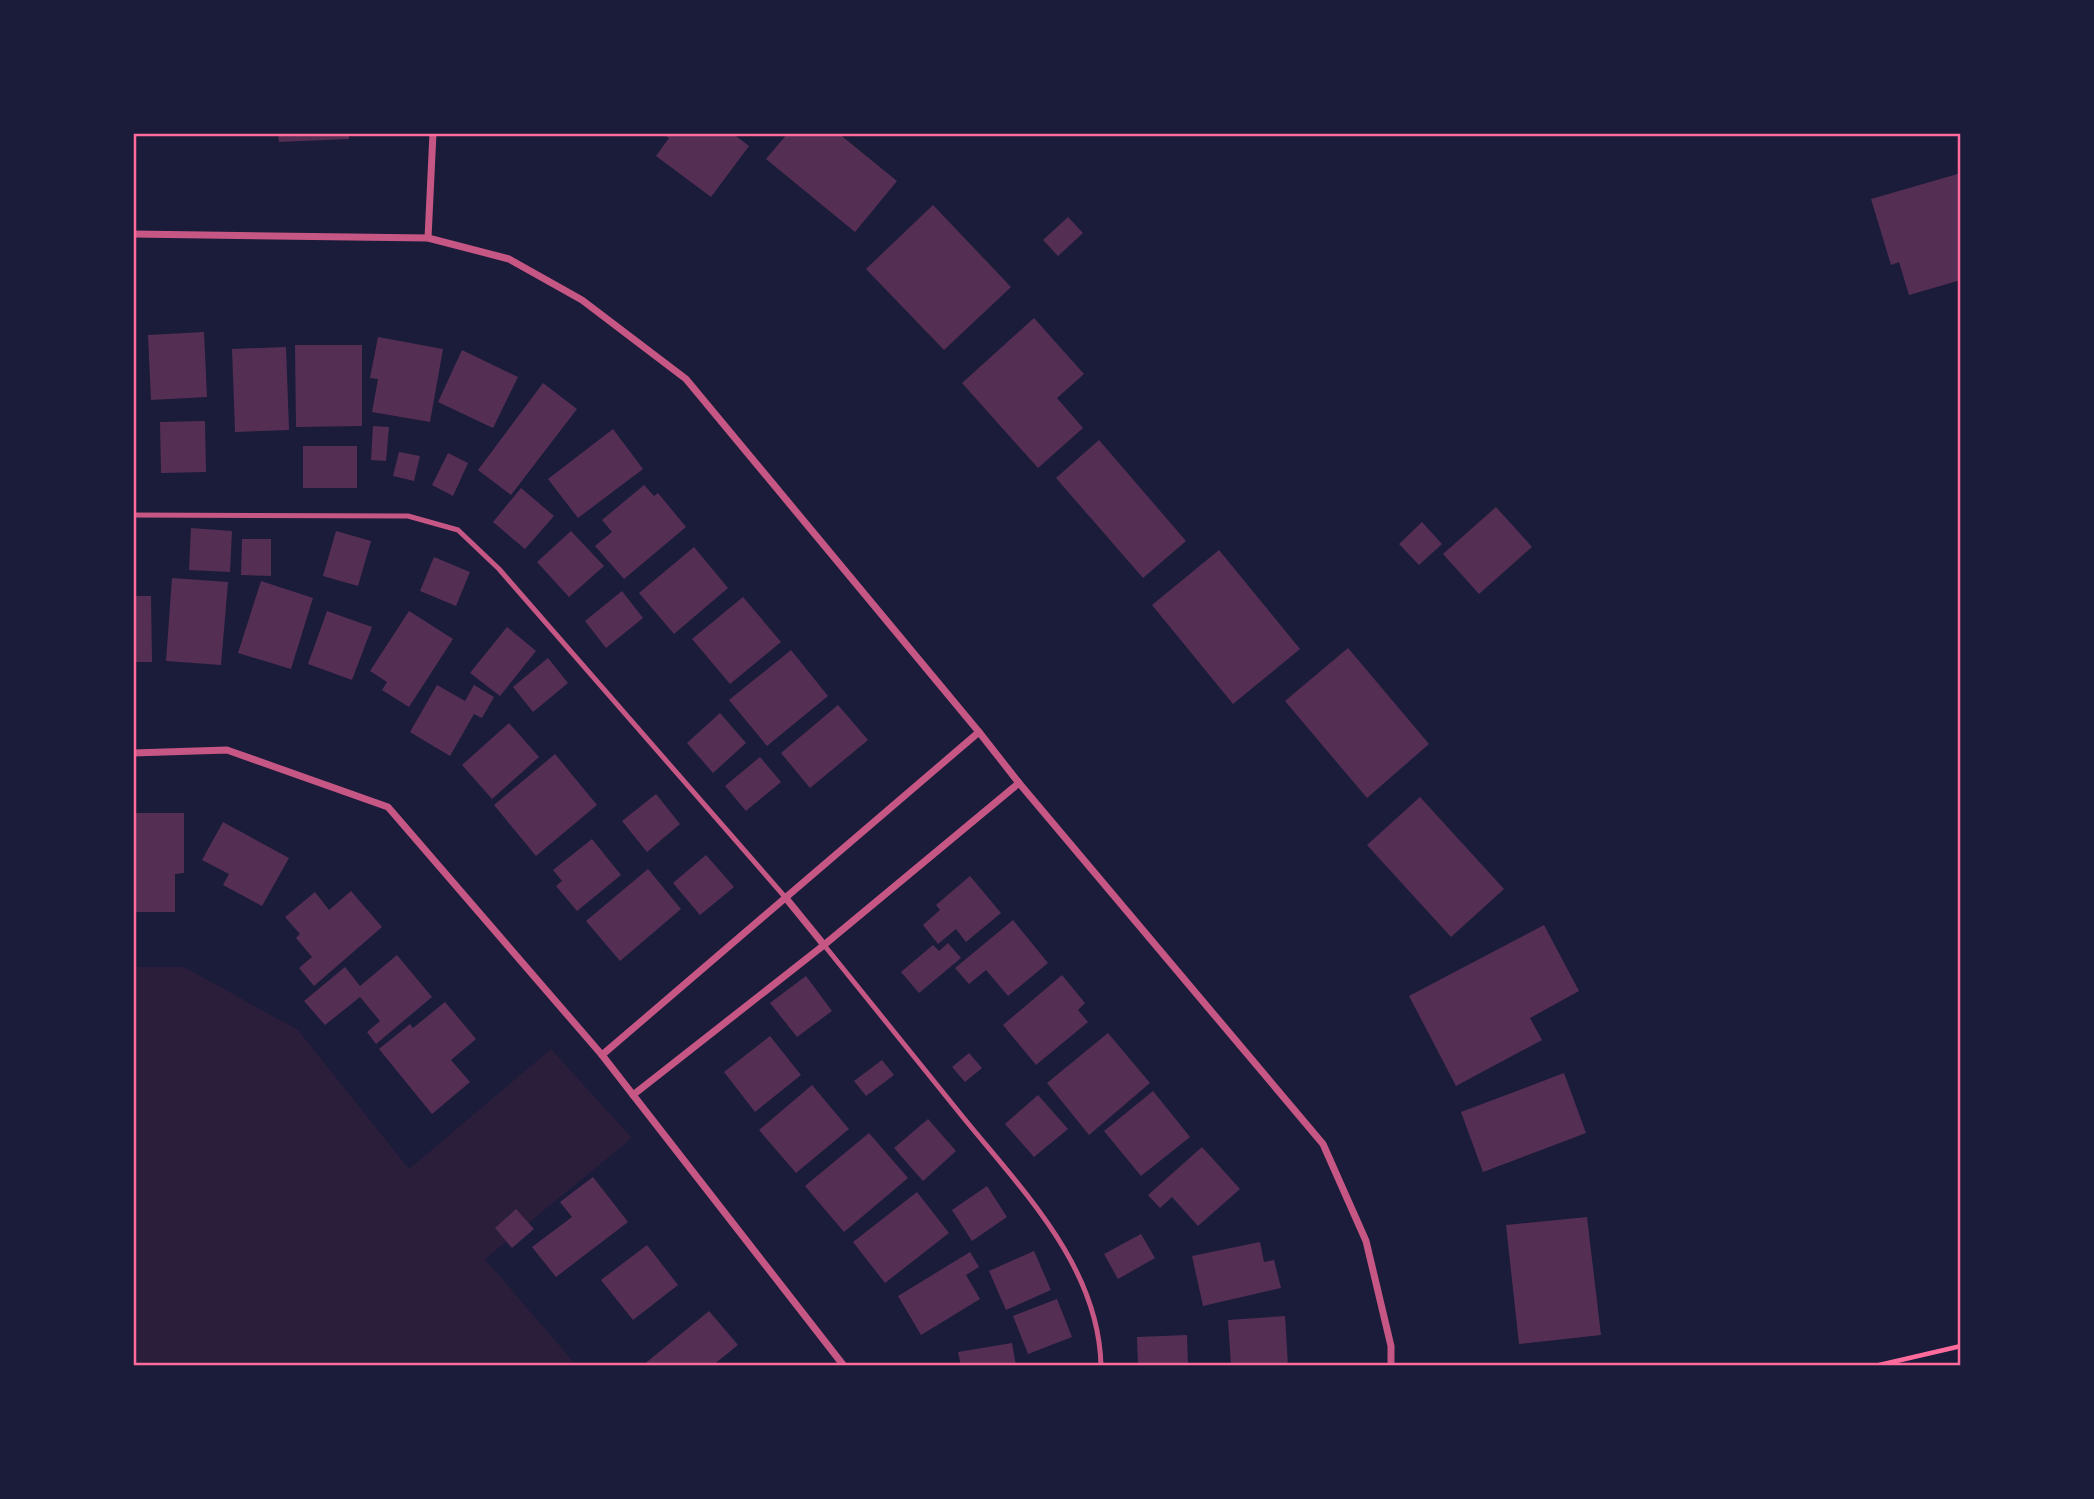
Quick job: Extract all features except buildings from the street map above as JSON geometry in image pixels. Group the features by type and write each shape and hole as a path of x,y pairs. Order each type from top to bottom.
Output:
{"street":[{"path":"428,238 433,133"},
{"path":"133,234 428,238 509,258 583,300 686,379 1019,783 1323,1144 1366,1241 1391,1346 1391,1366"},
{"path":"602,1055 979,732"},
{"path":"133,753 227,750 388,807 602,1055 844,1366"},
{"path":"633,1095 824,945 1019,783"},
{"path":"785,897 824,945"}],"lane":[{"path":"133,515 408,516 458,530 499,569 785,897"},
{"path":"824,945 1055,1232 1088,1296 1101,1350 1101,1366"}],"path":[{"path":"1875,1366 1961,1346"}],"shaded area":[{"path":"133,967 184,967 298,1030 409,1169 551,1049 632,1138 485,1259 577,1366 133,1366"}]}
